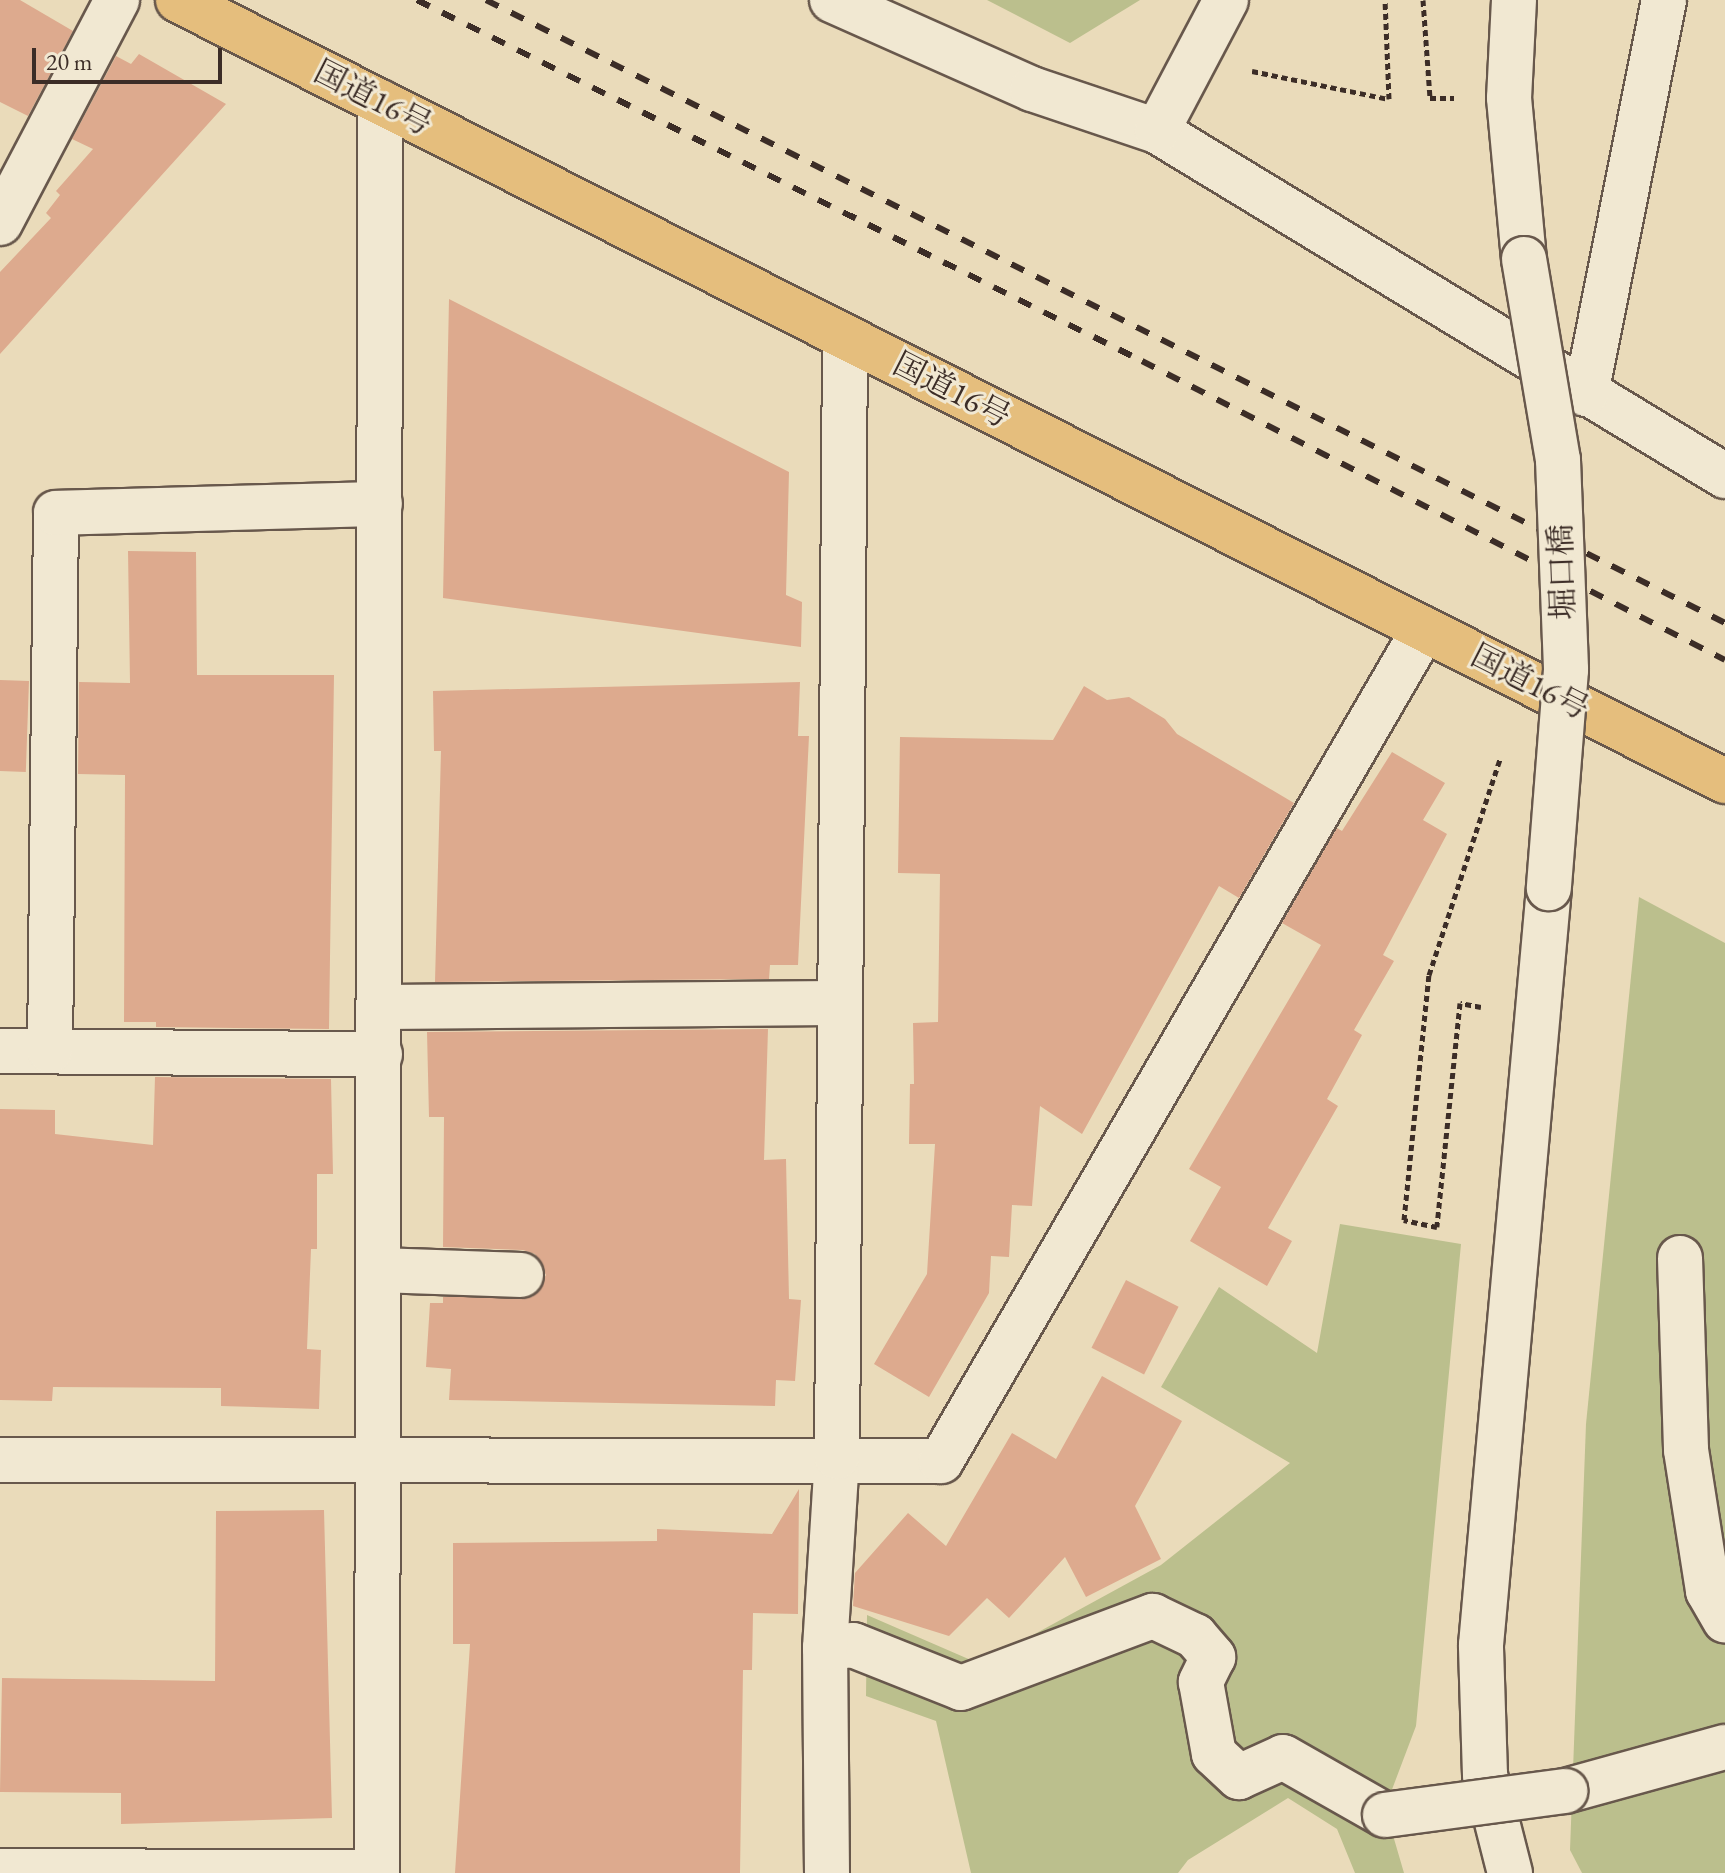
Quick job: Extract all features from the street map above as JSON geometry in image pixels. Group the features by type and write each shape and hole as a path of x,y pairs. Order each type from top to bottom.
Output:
{"highway":[{"name":"国道16号","path":"178,0 1725,781"}],"street":[{"path":"0,223 117,0"},
{"path":"832,0 1032,89 1157,131 1725,476"},
{"path":"1157,131 1226,0"},
{"name":"堀口橋","path":"1510,1873 1485,1775 1481,1645 1566,670 1559,490 1524,259 1509,98 1514,0"},
{"path":"1586,394 1664,0"},
{"path":"0,1871 377,1873 380,102"},
{"path":"827,1873 825,1648 837,1457 845,337"},
{"path":"50,1051 56,513 380,504"},
{"path":"0,1460 837,1457 941,1461 1424,629"},
{"path":"379,1007 840,1003"},
{"path":"0,1051 380,1054"},
{"path":"1680,1258 1686,1450 1708,1591 1725,1621"},
{"path":"379,1270 521,1275"},
{"path":"825,1648 853,1645 961,1688 1153,1616 1195,1636 1213,1657 1201,1682 1214,1754 1239,1777 1283,1757 1385,1815 1565,1791 1725,1747"}],"path":[{"path":"1197,55 1269,76 1389,99 1385,0"},
{"path":"1423,0 1430,98 1509,98"},
{"path":"1500,758 1429,975 1404,1220 1437,1227 1460,1003 1536,1017"}],"green space":[{"path":"987,0 1140,0 1070,43"},
{"path":"1639,897 1725,943 1725,1873 1582,1873 1570,1850 1586,1424"},
{"path":"1340,1224 1461,1244 1416,1726 1385,1808 1404,1873 1355,1873 1337,1829 1288,1798 1188,1860 1178,1873 971,1873 936,1721 866,1696 867,1615 980,1664 1161,1565 1290,1463 1161,1387 1219,1287 1317,1353"}],"building":[{"path":"0,0 20,0 73,31 28,116 0,102"},
{"path":"139,54 226,104 0,354 0,272 51,218 46,213 60,195 56,191 93,149 72,139 116,56 131,64"},
{"path":"449,299 789,472 786,595 802,602 801,647 443,598"},
{"path":"128,551 196,552 197,675 334,675 329,1029 156,1027 156,1022 124,1022 125,775 78,774 79,682 130,683"},
{"path":"0,680 29,681 26,772 0,771"},
{"path":"800,682 798,736 809,736 798,965 770,965 769,979 435,982 441,751 434,751 433,691"},
{"path":"1084,686 1107,700 1129,697 1165,719 1177,734 1294,803 1239,898 1219,886 1082,1134 1040,1106 1032,1206 1012,1205 1009,1257 991,1256 989,1293 929,1397 874,1364 927,1274 935,1144 909,1144 910,1084 914,1084 913,1023 938,1022 940,874 898,873 900,737 1053,740"},
{"path":"1392,752 1445,783 1423,820 1447,834 1383,955 1394,961 1354,1030 1362,1035 1327,1099 1338,1106 1268,1228 1292,1241 1267,1286 1190,1241 1221,1187 1189,1169 1321,945 1282,923 1337,828 1342,831"},
{"path":"768,1029 764,1160 786,1159 789,1299 801,1300 795,1381 776,1380 775,1406 449,1400 451,1369 426,1367 430,1303 443,1303 443,1297 532,1297 546,1275 535,1254 523,1250 443,1247 444,1117 429,1117 427,1032"},
{"path":"155,1077 331,1079 333,1174 317,1174 317,1249 311,1249 307,1349 321,1350 319,1409 221,1406 221,1388 53,1387 52,1401 0,1400 0,1109 55,1110 55,1134 153,1145"},
{"path":"1126,1280 1179,1307 1144,1375 1091,1348"},
{"path":"1102,1376 1182,1421 1135,1506 1161,1559 1086,1597 1065,1557 1009,1618 987,1598 949,1636 853,1606 855,1573 908,1513 946,1546 1012,1433 1056,1459"},
{"path":"799,1489 798,1614 753,1613 752,1670 743,1670 740,1873 455,1873 470,1644 453,1644 453,1543 657,1541 657,1529 772,1534"},
{"path":"324,1510 332,1818 121,1824 121,1793 0,1792 2,1678 215,1681 216,1511"}],"railway":[{"path":"417,0 1142,361 1725,660"},
{"path":"486,0 1725,623"}]}
